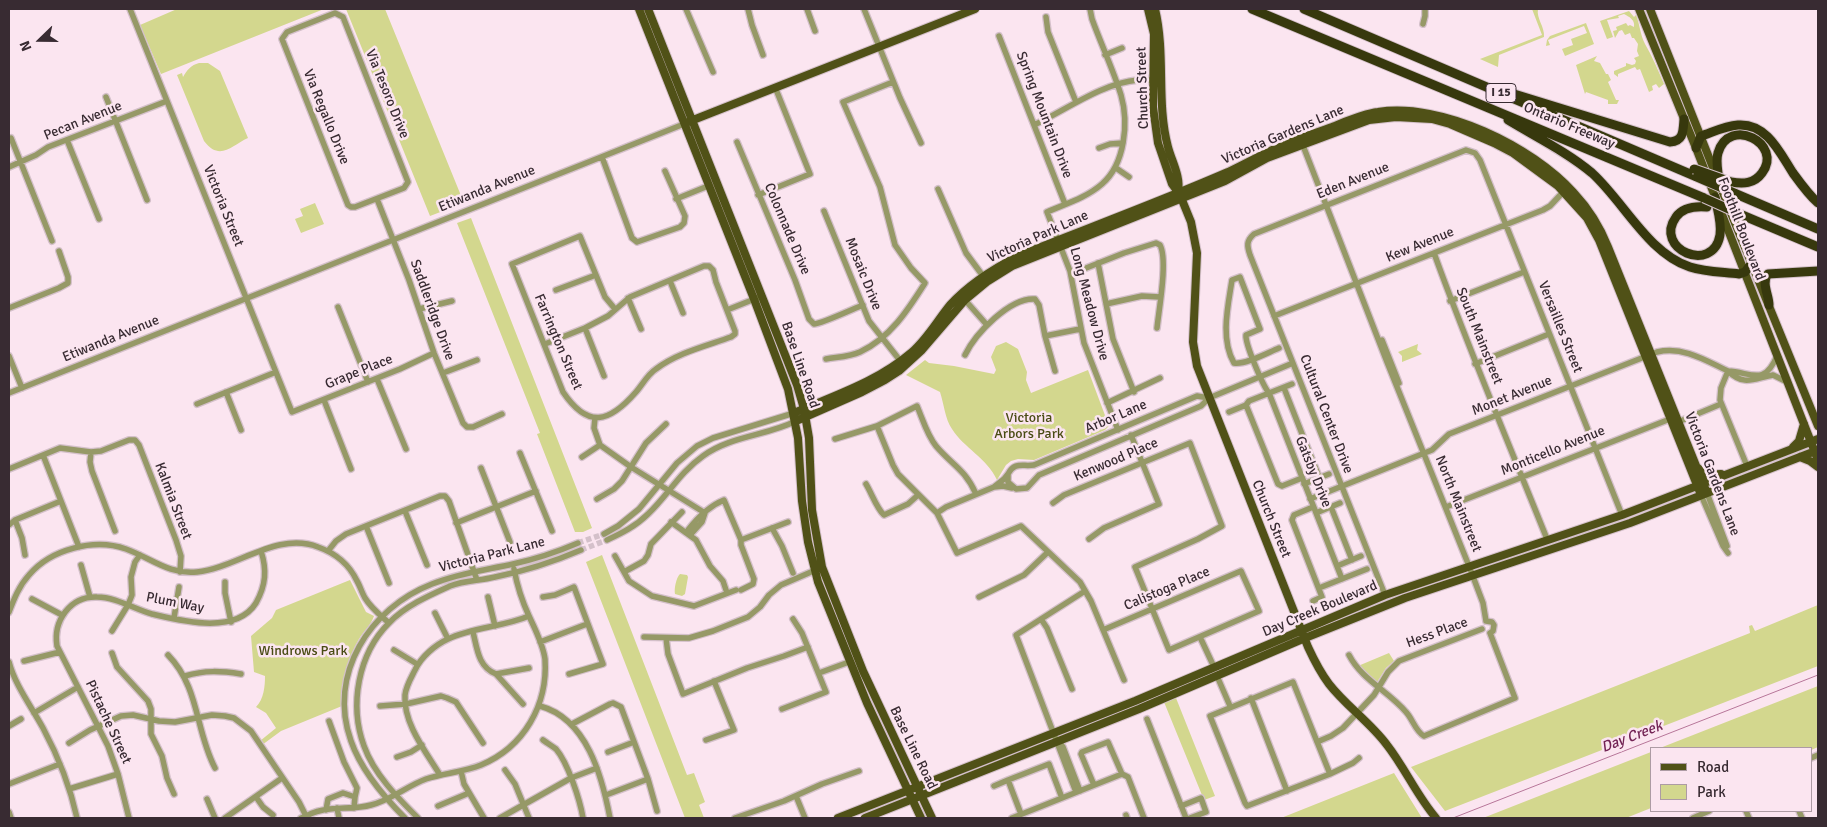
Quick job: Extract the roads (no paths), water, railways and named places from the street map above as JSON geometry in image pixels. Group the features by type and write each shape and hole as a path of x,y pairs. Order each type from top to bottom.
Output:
{"highway":[{"name":"Ontario Freeway","path":"1252,9 1480,104 1706,202 1818,247"},
{"name":"Ontario Freeway","path":"1304,9 1655,160 1696,173 1734,193 1818,229"},
{"path":"1495,90 1527,97 1670,142 1681,138 1684,119"},
{"path":"1480,104 1568,155 1584,167 1609,191 1654,244 1672,258 1699,269 1739,274 1745,272 1752,263"},
{"path":"1696,148 1701,136 1722,128 1738,125 1754,128 1762,132 1776,146 1802,186 1818,203"},
{"path":"1696,173 1731,182 1743,184 1751,182 1765,170 1767,158 1762,145 1754,138 1739,135 1732,136 1721,145 1717,154 1719,184"},
{"path":"1706,202 1687,208 1674,219 1671,228 1672,238 1676,246 1684,253 1694,256 1703,255 1717,244 1721,229 1715,197"},
{"path":"1769,305 1764,280 1768,274 1818,271"}],"main road":[{"name":"Base Line Road","path":"639,9 708,186 792,369 805,412 811,454 813,517 822,567 876,701 932,818"},
{"name":"Base Line Road","path":"648,9 693,120 758,297 783,376 795,417 804,514 814,570 849,662 921,818"},
{"name":"Etiwanda Avenue","path":"684,124 960,12 975,9"},
{"name":"Church Street","path":"1148,9 1154,34 1157,81 1167,146 1180,184 1180,195 1191,222 1197,253 1193,352 1197,366 1314,659 1325,679 1388,747 1436,818"},
{"name":"Church Street","path":"1155,9 1161,45 1157,81"},
{"name":"Foothill Boulevard","path":"1639,9 1696,148 1804,424 1815,440 1818,460"},
{"name":"Foothill Boulevard","path":"1650,9 1818,426"},
{"path":"1652,41 1663,56 1675,85 1682,88"},
{"name":"Victoria Gardens Lane","path":"1180,195 1351,119 1378,112 1396,110 1436,114 1485,131 1528,156 1586,206 1599,226 1670,419 1704,494"},
{"path":"1384,118 1386,114 1419,111"},
{"name":"Victoria Gardens Lane","path":"1301,142 1358,123 1384,118 1412,117 1450,124 1513,153 1566,189"},
{"name":"Victoria Park Lane","path":"902,364 922,350 965,300 988,281 1012,266 1060,243 1180,195"},
{"name":"Victoria Park Lane","path":"795,417 862,392 885,380 902,364 951,305 983,276 1018,256 1060,243"},
{"name":"Victoria Gardens Lane","path":"1648,355 1678,422 1696,467 1700,485"},
{"path":"1790,450 1799,442 1804,424"},
{"name":"Day Creek Boulevard","path":"865,818 922,796 1135,701 1385,595 1622,515 1815,440"},
{"name":"Day Creek Boulevard","path":"838,818 908,790 1056,736 1139,709 1305,638 1405,598 1630,523 1817,451"},
{"path":"1800,458 1810,461 1818,467"},
{"path":"1696,467 1706,475 1726,474"},
{"path":"1531,557 1545,547 1547,540 1574,542"},
{"path":"853,670 862,679 871,701 876,701"}],"street":[{"name":"Victoria Street","path":"130,9 292,412"},
{"path":"686,9 713,72"},
{"path":"748,9 764,55"},
{"path":"807,9 815,31"},
{"path":"864,9 893,82 921,143"},
{"path":"1065,204 1090,193 1103,184 1116,168 1123,143 1124,128 1121,96 1090,9"},
{"path":"1423,24 1425,9"},
{"name":"Via Tesoro Drive","path":"283,35 335,13 343,17 408,184 404,188 377,199"},
{"path":"1046,17 1048,32 1076,102"},
{"name":"Via Regallo Drive","path":"283,35 282,39 348,205 356,207 377,199"},
{"name":"Spring Mountain Drive","path":"999,36 1065,204"},
{"path":"1105,55 1122,48"},
{"path":"1034,125 1076,102 1117,85 1139,80 1157,81"},
{"path":"826,359 850,356 860,352 881,337 901,319 925,283 906,263 895,245 880,187 843,102 893,82"},
{"path":"758,195 810,174 775,87"},
{"path":"106,97 147,200"},
{"name":"Pecan Avenue","path":"9,167 44,151 48,147 167,101"},
{"name":"Etiwanda Avenue","path":"9,393 684,124"},
{"path":"11,138 52,241"},
{"path":"67,140 99,219"},
{"name":"Colonnade Drive","path":"737,142 809,319 814,324 820,324 827,319 863,305"},
{"name":"North Mainstreet","path":"1301,142 1375,328 1385,346 1397,376 1402,397 1470,566 1486,621"},
{"path":"1099,148 1110,144 1123,143"},
{"name":"Eden Avenue","path":"1248,242 1254,234 1326,205 1466,150 1472,152"},
{"name":"Versailles Street","path":"1472,152 1480,160 1622,515"},
{"path":"602,157 632,238 637,242 680,227 684,222 684,216 665,171"},
{"path":"1116,168 1129,177"},
{"path":"676,199 708,186"},
{"path":"938,189 966,253 983,276"},
{"name":"Kew Avenue","path":"1274,316 1546,208 1566,189"},
{"name":"Saddleridge Drive","path":"377,199 434,353 463,423 467,427 473,427 502,414"},
{"name":"Long Meadow Drive","path":"1065,204 1047,212 1071,274 1080,329 1086,349 1118,430"},
{"name":"Mosaic Drive","path":"824,210 869,322 902,364"},
{"name":"Farrington Street","path":"595,418 581,414 570,403 563,392 512,264 580,236 596,275"},
{"name":"Cultural Center Drive","path":"1248,242 1250,255 1385,595"},
{"path":"1071,274 1152,244 1160,245 1163,256 1157,328"},
{"path":"9,308 68,283 68,277 59,250"},
{"name":"South Mainstreet","path":"1434,253 1450,301 1498,415 1547,540"},
{"path":"1098,263 1113,339 1134,392"},
{"path":"545,344 585,328 608,316 628,298 704,266 709,266 713,270 735,328 735,334 672,359 654,370 622,408 606,416 595,418 594,428 600,445 631,467 705,513"},
{"path":"1450,301 1524,272"},
{"path":"556,290 596,275 605,297 616,309"},
{"path":"1253,358 1245,338 1248,333 1260,329 1240,277 1232,280 1227,322 1228,344 1234,364 1239,364 1279,348"},
{"path":"670,281 683,313"},
{"path":"1106,304 1142,296 1160,297"},
{"path":"727,310 758,297"},
{"path":"628,298 641,329"},
{"path":"964,355 987,325 1011,307 1032,299 1037,300 1055,371"},
{"path":"965,300 987,325"},
{"path":"419,309 452,301"},
{"path":"338,306 368,382"},
{"path":"585,328 604,376"},
{"path":"1045,336 1080,329"},
{"path":"1475,364 1549,334"},
{"name":"Monet Avenue","path":"1310,499 1438,447 1449,434 1648,355 1669,350 1682,351 1728,371 1747,376 1759,375 1770,369 1777,356"},
{"name":"Grape Place","path":"292,412 377,379 434,353"},
{"path":"9,356 22,388"},
{"name":"Gatsby Drive","path":"1253,358 1342,579"},
{"path":"443,374 477,360"},
{"name":"Arbor Lane","path":"937,513 946,507 994,487 1003,486 1020,490 1027,488 1039,475 1201,406 1209,398 1293,363"},
{"path":"1728,371 1720,394 1722,404 1747,466"},
{"name":"Monet Avenue","path":"1728,371 1732,376 1744,380 1756,380 1773,375 1787,382"},
{"path":"197,404 276,372"},
{"path":"1107,403 1134,392 1160,378"},
{"path":"377,379 406,449"},
{"path":"1229,412 1292,384"},
{"path":"1284,388 1319,478"},
{"path":"226,392 241,430"},
{"name":"Arbor Lane","path":"994,487 1004,479 1014,466 1020,464 1034,465 1197,396 1209,398"},
{"path":"324,400 351,469"},
{"path":"1678,422 1722,404"},
{"path":"835,439 877,426 918,406 928,433 935,444 970,481 976,494"},
{"path":"1246,406 1280,486 1319,478 1329,474"},
{"name":"Victoria Park Lane","path":"607,540 622,533 646,516 686,453 704,442 795,417"},
{"name":"Victoria Park Lane","path":"604,534 630,518 664,487 716,448 759,435 795,417"},
{"name":"Monticello Avenue","path":"1446,507 1670,419"},
{"path":"597,499 614,489 646,444 666,424"},
{"path":"877,426 892,466 937,513 957,554 1021,526 1080,582 1124,680"},
{"path":"1089,539 1104,528 1159,504 1132,435"},
{"name":"Kalmia Street","path":"91,452 101,452 130,440 136,440 176,540 181,556 180,572"},
{"name":"Kenwood Place","path":"1052,503 1064,495 1190,443 1222,526 1198,539 1135,567 1152,608"},
{"path":"582,457 600,445"},
{"path":"9,469 60,448 91,452 90,462 92,471 114,531"},
{"path":"520,453 552,531"},
{"path":"43,455 78,547"},
{"path":"481,468 510,542"},
{"path":"1008,474 1008,482 1014,488"},
{"path":"866,484 875,498 880,512 884,515 908,504 918,495"},
{"path":"456,523 536,491"},
{"name":"Victoria Gardens Lane","path":"1704,494 1728,553 1723,546 1704,494"},
{"path":"328,551 340,537 440,496 446,496 477,580"},
{"path":"615,556 629,581 652,596 694,606 753,584 754,579 741,545 741,540 724,500 713,505 693,524 688,530 689,534"},
{"path":"9,525 15,520 61,501"},
{"path":"1313,601 1322,597 1292,520 1294,515 1331,507 1340,503"},
{"path":"1331,507 1352,560"},
{"path":"405,510 427,565"},
{"path":"624,572 644,561 648,555 650,544 682,512"},
{"path":"15,520 22,538 25,555"},
{"path":"671,522 696,540 710,566 719,574 727,593"},
{"path":"741,540 788,522"},
{"path":"366,526 389,584"},
{"path":"772,528 782,546 793,574"},
{"path":"9,612 16,593 29,575 41,564 61,553 78,547 92,544 126,549 168,569 194,573 219,568 261,551 292,543 315,546 328,551 344,563 352,572 365,599 389,622"},
{"name":"Victoria Park Lane","path":"405,818 366,771 355,752 346,726 344,700 346,678 353,657 365,635 396,603 420,589 475,571 580,547 543,565 451,586 408,608 389,622 374,641 360,677 357,705 364,747 375,768 395,794 418,818"},
{"path":"225,582 230,622 249,611 259,597 264,582 266,566 261,551"},
{"path":"979,598 1024,575 1048,552"},
{"path":"112,631 128,605 132,594 131,577 135,562 140,555"},
{"path":"1337,566 1362,556"},
{"path":"69,743 99,725 126,715 175,722 219,715 234,718 251,731 299,802 303,817 326,810 372,805 409,786 440,775 481,765 499,756 526,730 540,706 544,682 544,658 540,642 529,616 512,564"},
{"path":"32,599 62,615 74,604 90,597 81,565"},
{"path":"644,637 689,638 740,621 754,612 781,585 822,567"},
{"path":"1319,588 1367,569"},
{"name":"Calistoga Place","path":"1103,630 1241,571 1259,612 1200,637"},
{"path":"174,618 179,587"},
{"path":"542,596 555,595 574,587 603,664 569,674"},
{"path":"1078,791 1016,635 1085,591"},
{"name":"Plum Way","path":"90,597 106,598 152,614 174,618 212,623 230,622"},
{"path":"488,597 495,626"},
{"path":"1152,608 1170,650 1200,637 1214,667"},
{"path":"435,613 448,639"},
{"name":"Pistache Street","path":"62,615 57,629 56,640 60,652 99,725 118,774 129,817"},
{"path":"440,775 411,724 406,704 405,696 408,683 418,664 426,654 448,639 529,616"},
{"path":"782,709 826,692 802,633 793,619"},
{"path":"1041,619 1047,628 1072,689"},
{"path":"1486,621 1490,621 1494,625 1494,629 1490,633 1486,633 1482,629 1482,625 1486,621"},
{"path":"540,642 587,624"},
{"name":"Hess Place","path":"1317,742 1339,731 1379,688 1390,669 1401,660 1482,629"},
{"path":"473,632 479,658 490,672 496,674 528,668"},
{"path":"1349,655 1366,679 1406,712 1424,736 1515,698 1490,633"},
{"path":"666,638 668,654 683,694 714,680 808,647"},
{"path":"394,650 418,664"},
{"path":"24,661 60,652"},
{"path":"112,653 118,667 148,701 151,709 151,734 162,756 167,778 174,794"},
{"path":"168,655 185,676 199,718 204,742 215,768"},
{"path":"9,662 13,674 60,764 77,818"},
{"path":"819,673 849,662"},
{"path":"185,676 213,671 241,674"},
{"path":"496,674 523,704"},
{"path":"1217,676 1230,706"},
{"path":"706,740 734,730 714,680"},
{"path":"1330,774 1293,682 1230,706 1210,716 1247,806 1330,774 1353,763 1358,758"},
{"path":"34,713 78,687"},
{"path":"380,706 406,704 441,696 456,702 484,743"},
{"path":"1251,698 1287,791"},
{"path":"572,724 610,704 617,704 621,707 648,779 657,811"},
{"path":"540,706 550,709 572,724 584,743 597,768 606,795 610,818"},
{"path":"9,726 21,719"},
{"path":"1147,719 1181,806 1188,818 1206,812 1201,798 1181,806"},
{"path":"329,721 344,762 357,788 354,808"},
{"path":"543,740 556,750 571,778 581,803 583,818"},
{"path":"608,752 634,742"},
{"path":"1094,785 1082,754 1084,750 1108,742 1122,774 1128,777 1144,818"},
{"path":"397,757 411,752 422,745"},
{"path":"9,784 60,764"},
{"path":"994,786 1049,764 1062,798"},
{"path":"500,818 525,806 571,778 597,768"},
{"path":"505,770 515,784 530,818"},
{"path":"461,771 464,784 484,818"},
{"path":"735,818 859,771"},
{"path":"69,789 118,774"},
{"path":"1012,818 1122,774"},
{"path":"225,818 282,778"},
{"path":"606,795 648,779"},
{"path":"1008,780 1021,814"},
{"path":"326,810 326,802 332,796 344,793 355,797"},
{"path":"438,806 469,793"},
{"path":"796,796 805,818"},
{"path":"256,797 262,807 273,815"},
{"path":"207,800 215,818"},
{"path":"338,808 339,818"},
{"path":"9,812 11,818"},
{"path":"1695,818 1707,812"},
{"path":"122,818 129,817"}],"waterway":[{"name":"Day Creek","path":"1453,818 1818,675"}],"tunnel":[{"path":"578,543 604,534"},
{"path":"581,550 607,540"}],"park label":[{"name":"Victoria Arbors Park","path":"1029,426"},
{"name":"Windrows Park","path":"303,651"}]}
